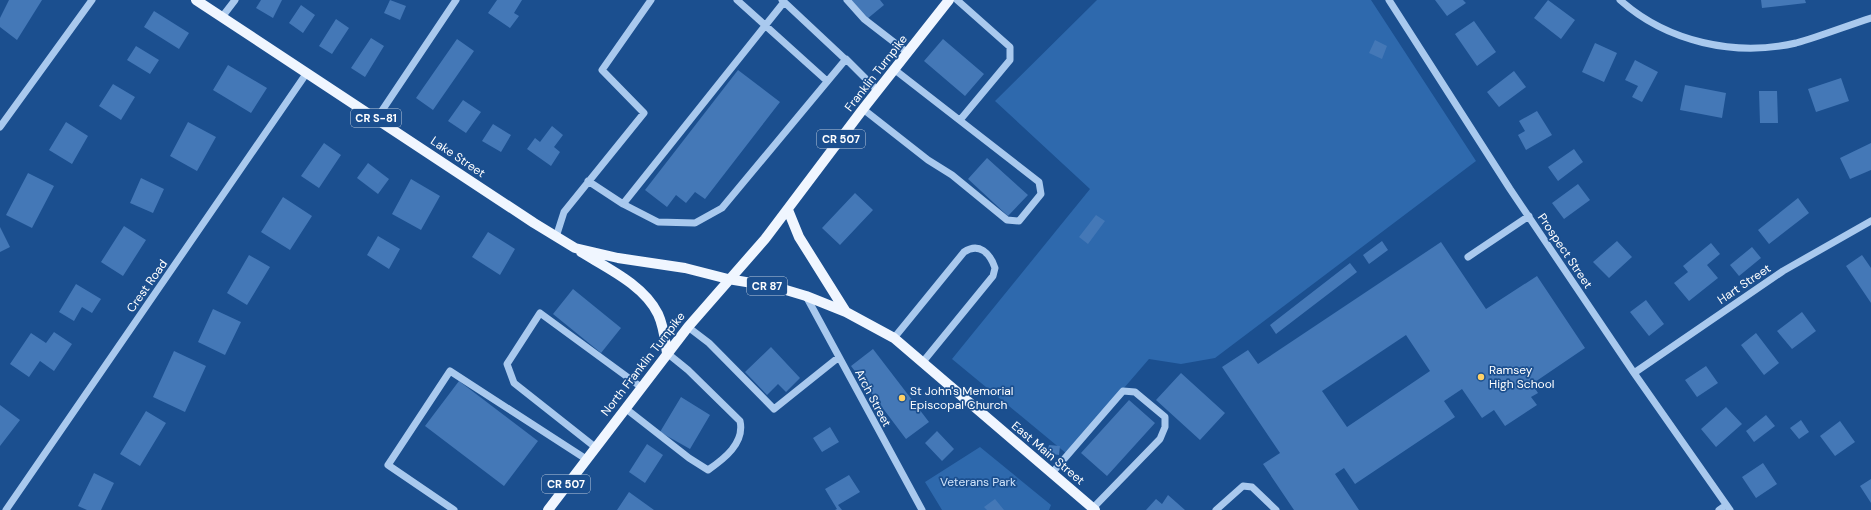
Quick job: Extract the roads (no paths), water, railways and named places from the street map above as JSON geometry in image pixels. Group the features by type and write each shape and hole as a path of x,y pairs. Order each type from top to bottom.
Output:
{"main road":[{"name":"Lake Street","path":"196,0 306,74 377,118 556,237 575,248 618,258 684,268 728,279"},
{"name":"Franklin Turnpike","path":"765,239 863,109 949,0"},
{"path":"788,210 799,237 846,312"},
{"name":"North Franklin Turnpike","path":"548,510 667,353 728,279 765,239"},
{"path":"575,248 621,277 650,303 658,314 662,325 667,353"},
{"name":"CR 87","path":"728,279 776,287 806,296"},
{"name":"East Main Street","path":"806,296 846,312 894,338 1094,509"}],"street":[{"path":"0,127 92,0"},
{"path":"222,17 235,0"},
{"path":"377,118 456,0"},
{"path":"556,237 564,212 644,113 602,70 651,0"},
{"path":"737,0 827,81"},
{"path":"846,0 864,19 908,53"},
{"path":"957,0 1010,47 1010,60 960,120"},
{"name":"Prospect Street","path":"1389,0 1529,216 1634,373 1728,507"},
{"path":"1620,0 1646,20 1670,32 1716,46 1742,48 1770,47 1796,42 1871,18"},
{"path":"623,204 766,26 783,1 878,91"},
{"path":"588,182 623,204 658,222 694,223 722,208 845,60"},
{"path":"863,109 928,160 952,175 1007,220 1019,221 1041,194 1039,182 894,70"},
{"name":"Crest Road","path":"6,510 306,74"},
{"path":"1468,257 1529,216"},
{"name":"Hart Street","path":"1634,373 1783,271 1871,221"},
{"path":"894,338 964,252 972,247 978,247 987,252 996,268 993,276 922,362"},
{"name":"Arch Street","path":"806,296 922,510"},
{"path":"595,448 514,383 507,364 540,313 641,387"},
{"path":"688,327 709,343 774,409 839,357"},
{"path":"625,408 689,458 708,470 720,462 738,442 742,428 740,421 688,370 667,353"},
{"path":"454,510 388,465 450,371 586,459"},
{"path":"1052,473 1123,391 1135,392 1165,417 1165,427 1160,439 1094,509"},
{"path":"1216,510 1243,486 1252,487 1276,510"},
{"path":"1719,510 1728,507"}],"place":[{"name":"Ramsey High School","path":"1481,377"},
{"name":"St John's Memorial Episcopal Church","path":"902,398"}],"park label":[{"name":"Veterans Park","path":"978,482"}]}
